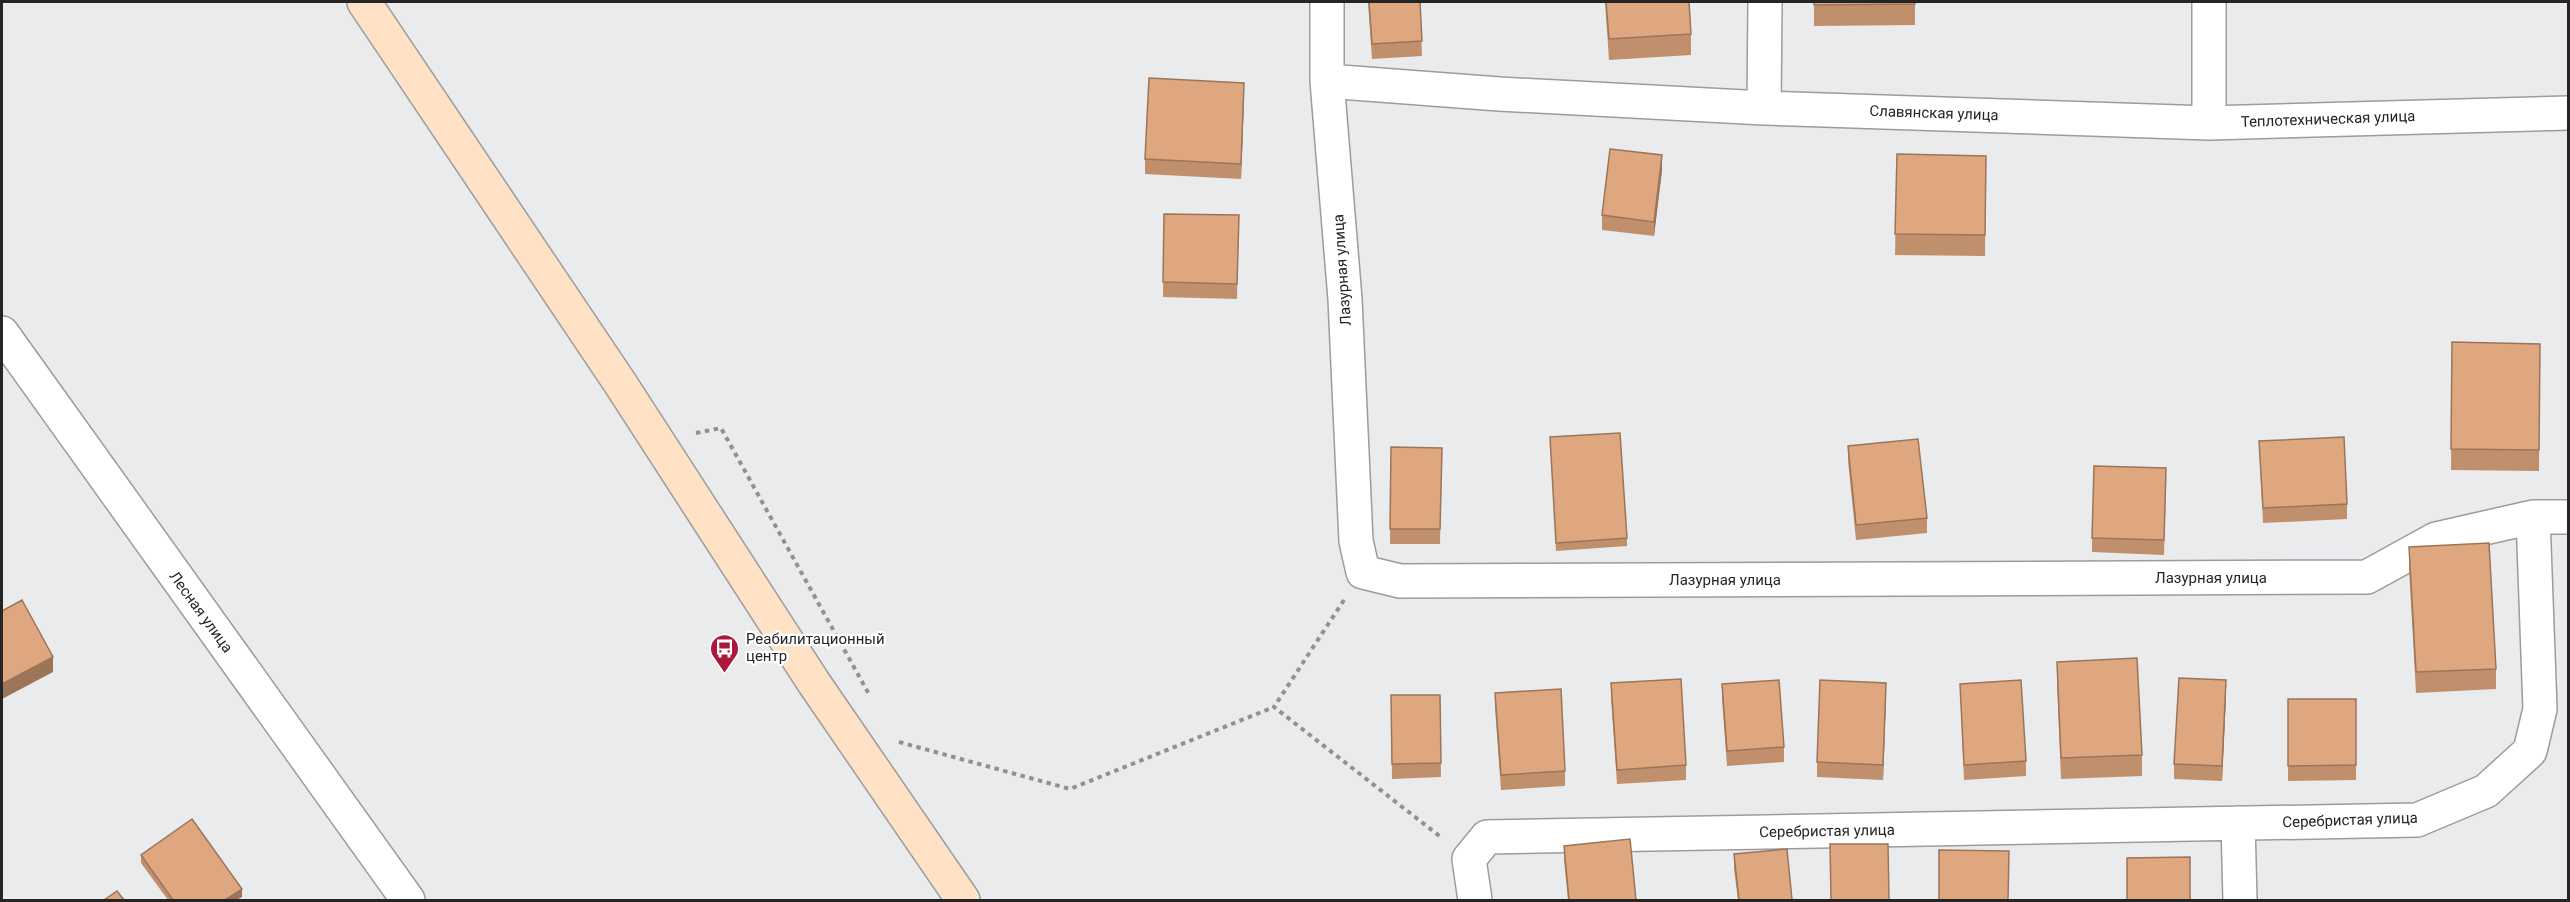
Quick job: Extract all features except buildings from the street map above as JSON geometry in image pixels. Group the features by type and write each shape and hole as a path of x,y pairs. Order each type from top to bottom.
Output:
{"street":[{"path":"364,2 657,440 814,683 963,900"},
{"name":"Лазурная улица","path":"1327,2 1328,81 1345,299 1356,541 1363,572 1400,581 2367,577 2436,539 2534,517 2568,517"},
{"path":"1328,81 1499,94 1764,108 1766,2"},
{"path":"2209,2 2209,123"},
{"name":"Славянская улица","path":"1764,108 2209,123"},
{"name":"Теплотехническая улица","path":"2209,123 2568,113"},
{"name":"Лесная улица","path":"2,333 396,897"},
{"name":"Серебристая улица","path":"1469,859 1487,837 2417,820 2486,791 2530,751 2540,709 2534,517"},
{"path":"2238,823 2241,900"},
{"path":"1469,859 1475,900"}],"path":[{"path":"657,440 721,428 871,699"},
{"path":"894,740 1070,789 1274,707 1363,572"},
{"path":"1274,707 1469,859"}],"place":[{"name":"Реабилитационный центр","path":"725,674"}]}
